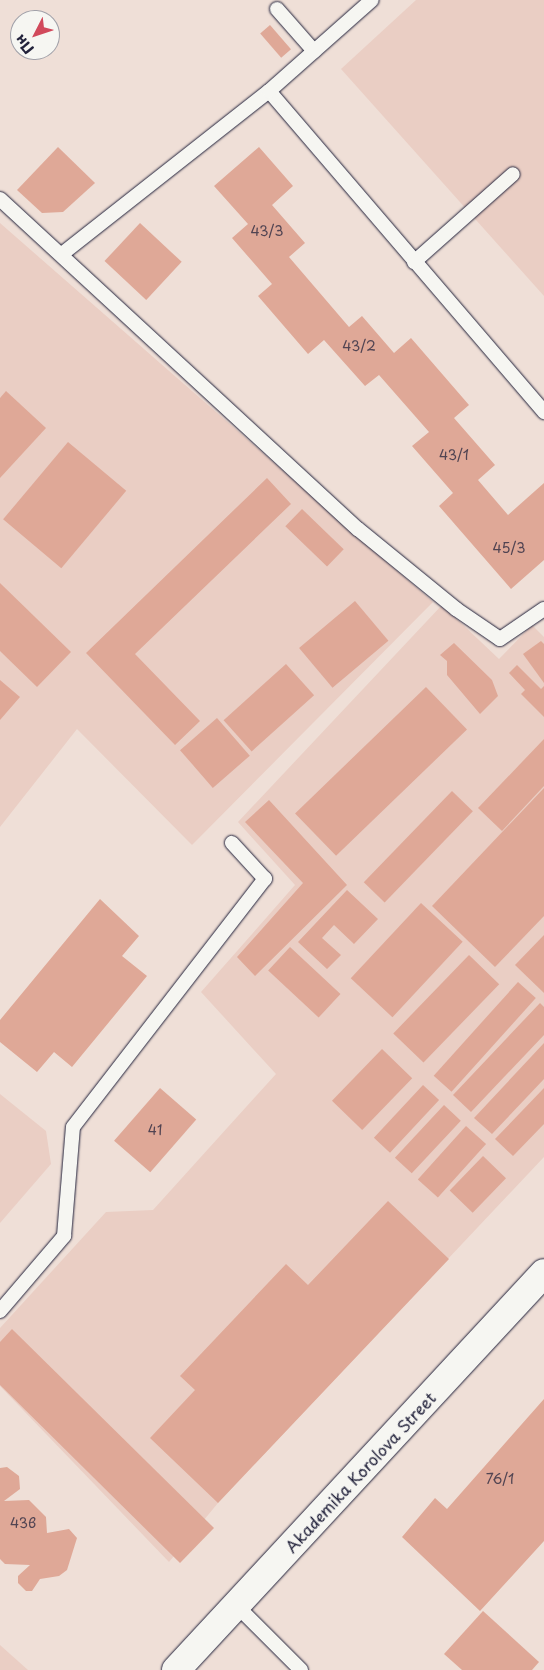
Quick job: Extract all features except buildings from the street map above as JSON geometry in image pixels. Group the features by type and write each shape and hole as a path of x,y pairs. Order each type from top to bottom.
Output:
{"main road":[{"name":"Akademika Korolova Street","path":"176,1670 544,1273"}],"lane":[{"path":"62,254 269,91 372,0"},
{"path":"277,9 314,51"},
{"path":"269,91 544,412"},
{"path":"414,262 513,174"},
{"path":"0,199 62,254 358,529 456,609 500,639 544,609"},
{"path":"0,1311 64,1236 73,1127 265,879 232,843"},
{"path":"236,1605 301,1670"}],"shaded area":[{"path":"416,0 544,0 544,296 341,69"},
{"path":"0,223 433,602 192,845 77,729 0,827"},
{"path":"442,605 499,659 532,625 544,637 544,1157 218,1503 169,1562 0,1386 0,1328 106,1212 153,1210 276,1074 201,992 295,885 238,822"},
{"path":"0,1094 46,1131 51,1164 0,1223"},
{"path":"0,1645 28,1670 0,1670"}]}
